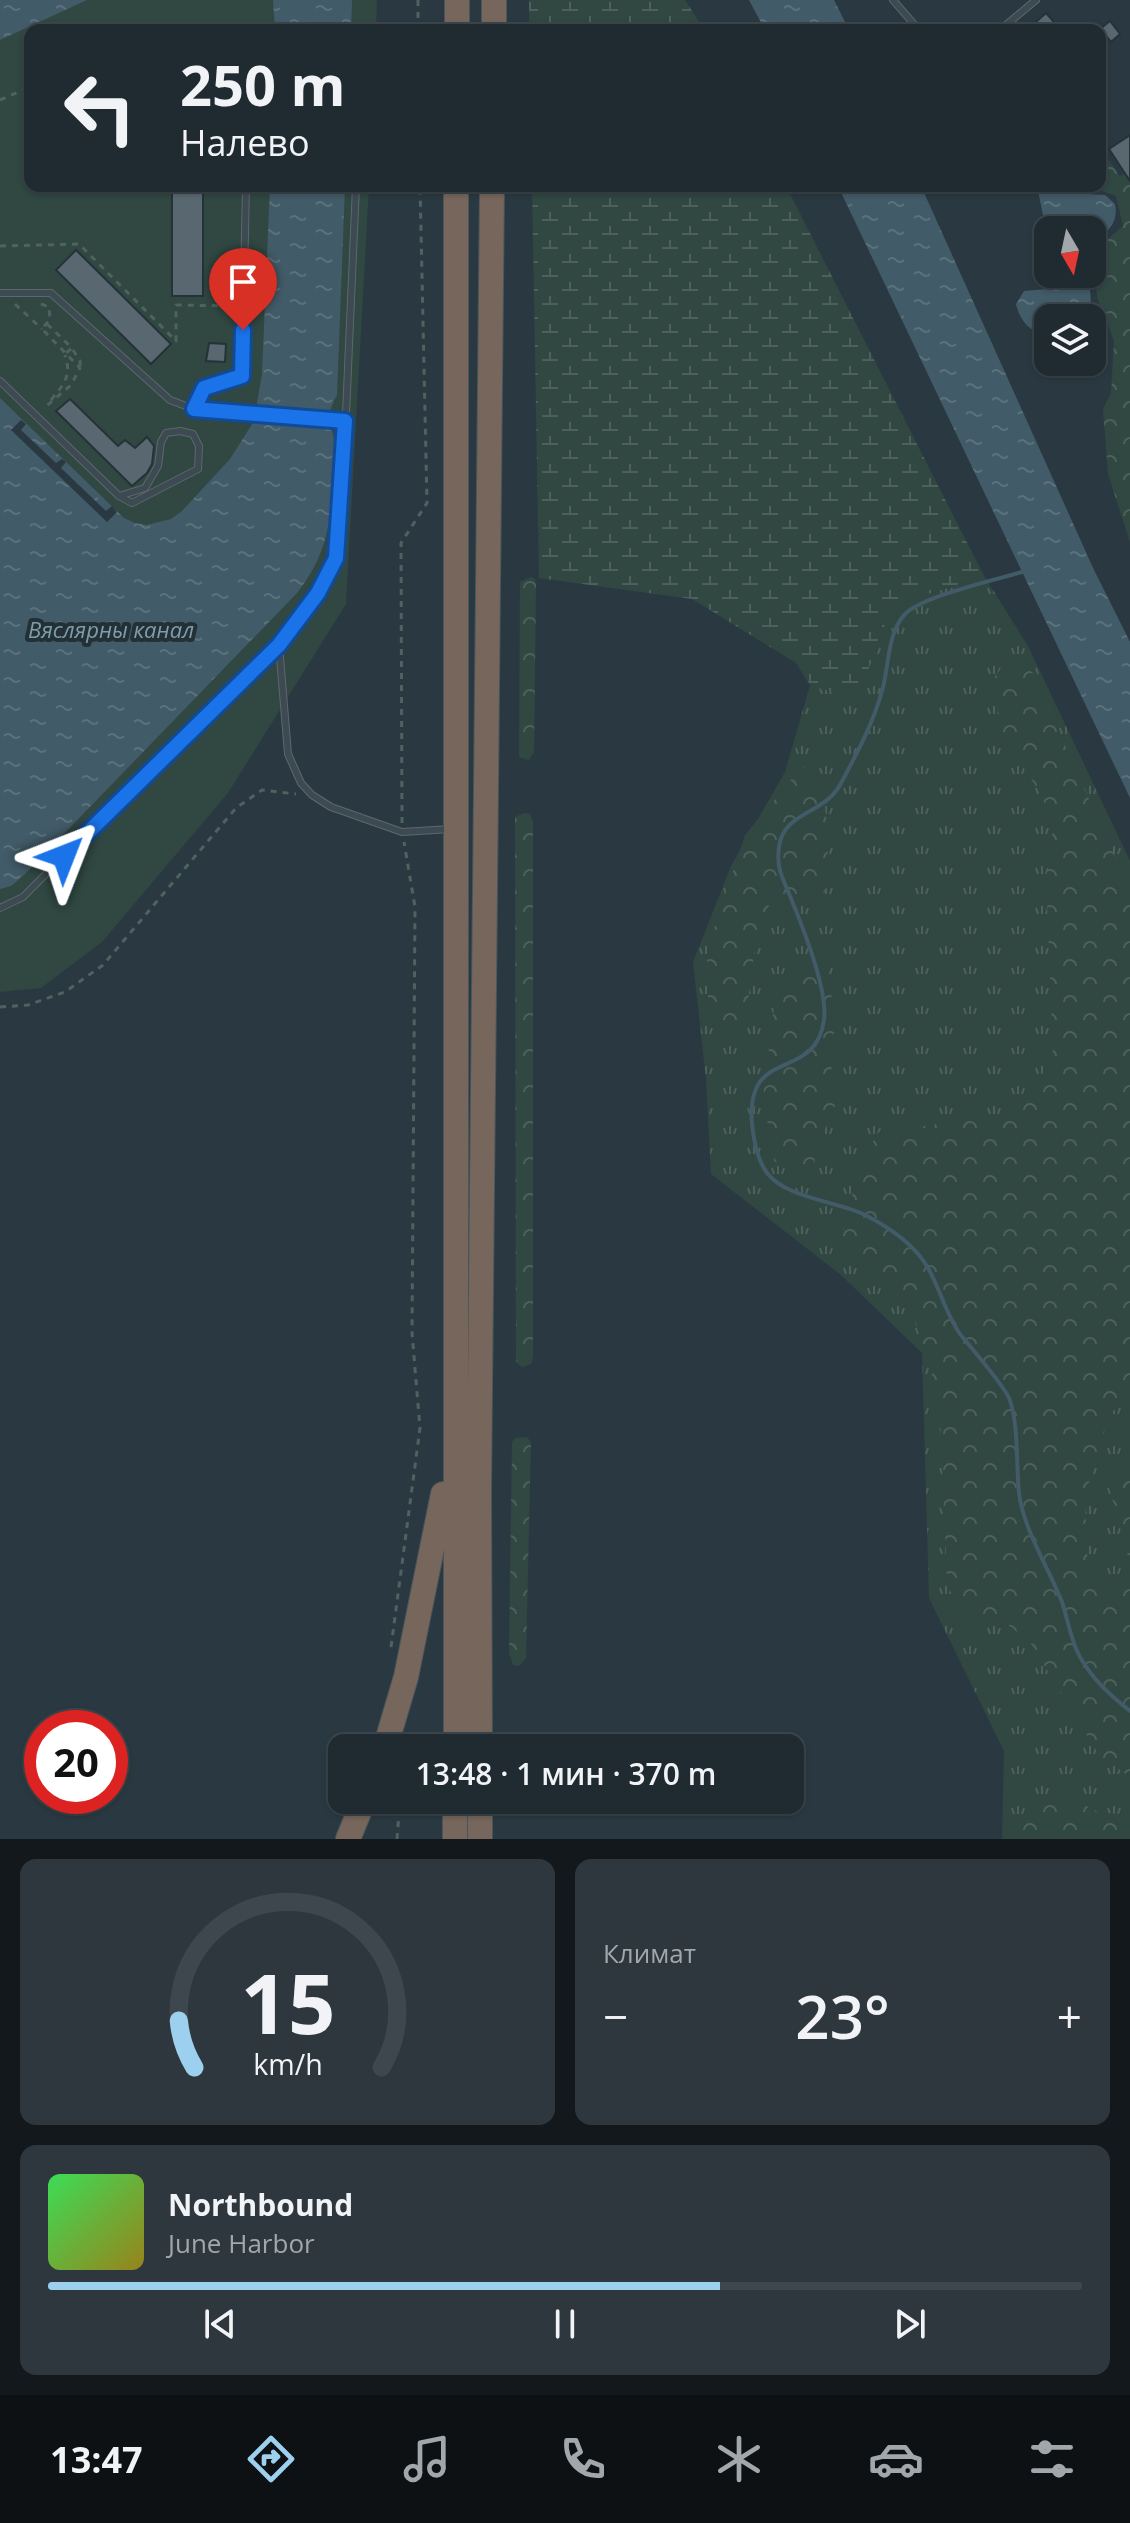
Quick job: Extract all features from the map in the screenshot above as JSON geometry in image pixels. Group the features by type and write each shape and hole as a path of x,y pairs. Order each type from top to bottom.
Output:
{"highway":[{"path":"457,0 457,24"},
{"path":"494,0 494,24"},
{"path":"456,192 456,1734"},
{"path":"480,1734 479,1475 492,192"},
{"path":"389,1734 406,1677 439,1519 454,1404"},
{"path":"348,1839 358,1814"},
{"path":"455,1814 455,1839"},
{"path":"480,1814 480,1839"}],"lane":[{"path":"893,0 914,24"},
{"path":"1007,24 1036,0"},
{"path":"194,409 204,388 242,376 246,192"},
{"path":"0,908 23,897 279,645 318,593 336,558 356,192"},
{"path":"0,293 51,293 170,400 194,409 343,421"},
{"path":"0,381 119,496 132,503 198,469 199,446 193,434 180,431 166,433 161,442 158,466 145,488 119,496"},
{"path":"279,645 288,754 301,783 312,795 331,807 402,832 455,829"}],"path":[{"path":"418,0 418,24"},
{"path":"0,100 24,90"},
{"path":"391,1649 420,1428 412,1333 415,907 402,832 401,543 427,503 420,192"},
{"path":"0,246 79,244 176,341 176,305 243,307"},
{"path":"26,303 14,303 80,368"},
{"path":"39,303 49,307 50,319 42,329"},
{"path":"46,323 72,348 80,361 80,368 71,385 43,409 68,379 69,367 65,354"},
{"path":"65,354 72,348"},
{"path":"0,1007 28,1005 65,992 103,965 236,808 262,790 312,795"},
{"path":"397,1839 399,1814"}],"green space":[{"path":"0,0 377,0 376,24 24,24 24,192 369,192 346,604 228,793 102,942 41,988 0,992"},
{"path":"529,0 685,0 700,24 529,24"},
{"path":"1106,156 1120,176 1130,171 1130,542 1108,474 1103,409 1111,393 1114,341 1106,320 1106,304 1100,304 1096,288 1106,288 1106,240 1123,226 1116,196 1105,192"},
{"path":"532,192 789,192 984,576 892,606 857,700 810,685 796,663 692,599 539,578"},
{"path":"984,576 1028,646 1130,861 1130,1839 1002,1839 1004,1751 929,1598 922,1353 841,1275 711,1174 706,1079 693,962 731,866 785,772 810,685 857,699 892,606"},
{"path":"531,577 536,585 534,752 529,760 519,757 520,582"},
{"path":"1015,664 1032,672 1130,890 1130,1396 1109,1415 1085,1496 1087,1554 1096,1582 1121,1595 1130,1572 1130,1777 1099,1755 1030,1642 1003,1621 976,1624 955,1606 947,1579 939,1397 913,1315 840,1245 860,1163 879,1132 996,1116 1021,1104 1053,1058 1046,876 1053,849 1051,820 1041,794 1002,735 993,679 1003,666"},
{"path":"809,767 822,774 829,847 827,890 816,899 803,897 771,901 753,962 747,1025 711,1028 706,976 708,947 745,835 801,768"},
{"path":"530,814 533,822 533,1357 531,1364 522,1367 516,1362 515,817"},
{"path":"799,964 827,966 835,1020 831,1076 836,1103 814,1156 818,1184 812,1185 774,1161 763,1097 777,982"},
{"path":"527,1437 531,1442 526,1658 519,1666 513,1665 509,1653 512,1442 515,1438"},
{"path":"1130,1456 1130,1564 1109,1487 1123,1462"},
{"path":"1059,1797 1073,1799 1098,1812 1130,1815 1130,1839 1019,1839 1033,1811 1044,1802"}],"water":[{"path":"0,0 87,0 35,24 24,24 24,29 0,40"},
{"path":"273,0 352,0 351,24 275,24"},
{"path":"749,0 834,0 846,24 762,24"},
{"name":"Вяслярны канал","path":"270,192 345,192 337,395 330,414 336,455 326,537 315,565 297,593 24,875 11,886 0,889 0,398 124,518 147,525 171,519 182,511 230,459 254,421 262,374"},
{"path":"841,192 924,192 1094,570 1130,642 1130,798"},
{"path":"1038,192 1105,195 1115,204 1113,223 1106,232 1106,216 1043,216"},
{"path":"1090,288 1091,304 1034,304 1034,331 1021,317 1016,304 1024,291"}],"pier":[{"path":"21,420 26,424 21,430 56,463 62,459 66,462 61,468 106,511 112,506 117,512 107,522 11,430"}],"building":[{"path":"1046,13 1056,24 1034,24"},
{"path":"1110,21 1120,34 1111,42 1106,36 1106,24"},
{"path":"1130,135 1130,181 1109,149"},
{"path":"172,192 203,192 203,296 172,296"},
{"path":"76,250 171,344 151,364 56,270"},
{"path":"209,343 226,344 225,362 206,361"},
{"path":"70,399 118,446 125,440 135,448 147,437 154,446 152,464 132,486 56,411"}],"waterway":[{"path":"1022,572 943,595 905,614 895,631 874,715 840,785 831,796 799,817 783,834 779,866 814,960 822,993 824,1020 818,1040 808,1052 769,1073 759,1083 753,1099 752,1124 761,1162 776,1182 787,1189 876,1221 909,1245 923,1260 955,1326 1009,1398 1017,1445 1021,1506 1062,1602 1077,1651 1096,1680 1130,1711"}],"route":[{"path":"64,856 279,645 318,593 336,558 342,505 345,421 194,409 204,388 242,376 243,330"}]}
